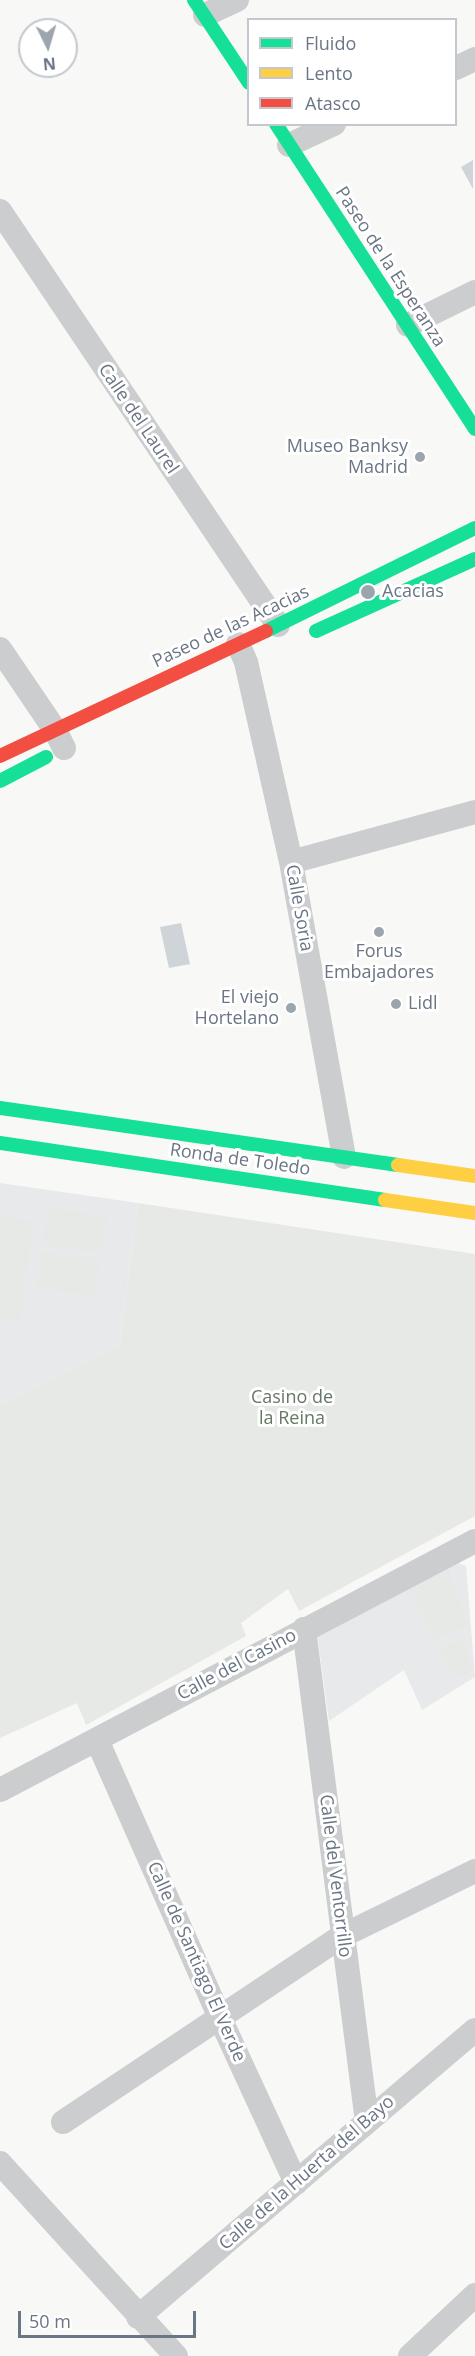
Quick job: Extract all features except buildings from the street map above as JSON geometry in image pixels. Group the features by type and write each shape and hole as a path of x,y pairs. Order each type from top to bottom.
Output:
{"main road":[{"path":"200,8 247,79"},
{"name":"Paseo de la Esperanza","path":"277,126 475,429"},
{"name":"Paseo de las Acacias","path":"0,782 64,740 244,657 278,625 475,528"},
{"path":"300,637 475,560"},
{"name":"Paseo de las Acacias","path":"0,756 64,740"},
{"name":"Ronda de Toledo","path":"0,1108 475,1176"},
{"name":"Ronda de Toledo","path":"0,1143 475,1213"}],"street":[{"path":"200,8 237,0"},
{"path":"457,68 475,59"},
{"path":"289,145 330,126"},
{"name":"Calle del Laurel","path":"0,211 278,625"},
{"path":"408,325 475,292"},
{"path":"0,649 64,740"},
{"name":"Calle Soria","path":"244,657 291,862 344,1157"},
{"path":"291,862 475,812"},
{"name":"Calle del Casino","path":"0,1790 475,1540"},
{"name":"Calle del Ventorrillo","path":"304,1629 367,2122"},
{"name":"Calle de Santiago El Verde","path":"98,1740 220,2018 296,2182"},
{"path":"63,2122 342,1936 475,1871"},
{"name":"Calle de la Huerta del Bayo","path":"138,2317 475,2030"},
{"path":"0,2163 176,2356"},
{"path":"410,2356 475,2295"}],"shaded area":[{"path":"473,160 473,189 461,167"},
{"path":"181,923 190,964 169,968 160,927"},
{"path":"0,1183 138,1203 120,1344 0,1406"},
{"path":"453,1561 466,1566 475,1677 422,1710 404,1670 329,1721 317,1633"}],"green space":[{"name":"Casino de la Reina","path":"138,1203 475,1254 475,1516 299,1611 288,1589 241,1623 246,1636 86,1725 77,1703 0,1738 0,1406 120,1344"},
{"path":"49,1208 107,1217 101,1253 43,1244"},
{"path":"0,1217 33,1221 20,1320 0,1318"},
{"path":"42,1252 100,1260 95,1296 37,1287"},
{"path":"447,1568 467,1625 436,1639 409,1587"},
{"path":"465,1638 470,1671 455,1677 440,1649"}],"traffic: fast":[{"path":"194,0 247,80"},
{"path":"277,126 475,429"},
{"path":"266,631 475,528"},
{"path":"316,631 475,559"},
{"path":"0,781 46,757"},
{"path":"0,1108 398,1165"},
{"path":"0,1143 385,1200"}],"traffic: slow":[{"path":"398,1165 475,1176"},
{"path":"385,1200 475,1213"}],"traffic: jam":[{"path":"0,756 266,631"}],"place":[{"name":"Museo Banksy Madrid","path":"420,457"},
{"name":"Acacias","path":"368,592"},
{"name":"Forus Embajadores","path":"379,932"},
{"name":"Lidl","path":"396,1004"},
{"name":"El viejo Hortelano","path":"291,1008"}]}
